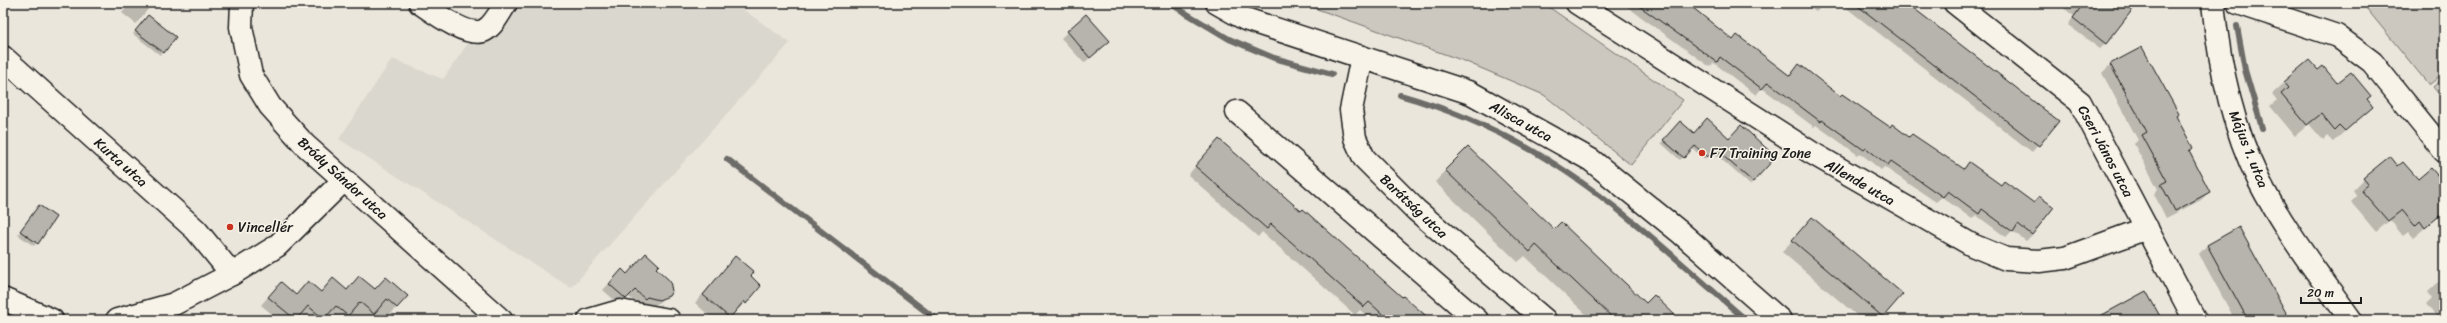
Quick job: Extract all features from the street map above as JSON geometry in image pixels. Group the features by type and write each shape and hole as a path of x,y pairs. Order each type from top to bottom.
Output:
{"street":[{"name":"Bródy Sándor utca","path":"242,3 241,28 251,75 270,106 305,145 501,320"},
{"path":"420,3 467,31 482,32 489,27 506,3"},
{"name":"Alisca utca","path":"1217,3 1245,20 1471,93 1591,160 1681,233 1780,320"},
{"name":"Allende utca","path":"1577,3 1594,16 1812,153 1954,236 2006,259 2039,261 2065,258 2147,228"},
{"name":"Cseri János utca","path":"1955,3 2080,102 2195,320"},
{"name":"Május 1. utca","path":"2213,3 2226,85 2259,181 2289,232 2351,320"},
{"path":"2238,3 2337,36 2372,62 2444,151"},
{"name":"Kurta utca","path":"3,57 196,230 232,274"},
{"name":"Barátság utca","path":"1362,57 1351,110 1355,138 1364,158 1416,210 1545,320"},
{"path":"1237,112 1477,320"},
{"path":"117,320 174,304 232,274 277,246 344,180"},
{"path":"5,304 52,320"},
{"path":"589,320 620,311 669,320"}],"shaded area":[{"path":"496,3 734,3 790,43 571,288 339,139 392,59 443,79"},
{"path":"1300,3 1543,3 1683,100 1631,165 1544,95 1464,61"},
{"path":"2362,3 2442,3 2444,5 2444,73 2429,85"},
{"path":"2444,77 2444,100 2433,87"}],"building":[{"path":"1635,3 1687,3 1733,40 1737,35 1790,76 1799,64 1840,96 1842,94 1890,127 1892,124 1909,137 1912,134 1964,169 1969,162 2001,185 2004,181 2034,203 2039,196 2054,207 2032,235 2018,224 2013,232 1982,209 1979,214 1948,191 1943,197 1891,161 1888,165 1866,148 1864,150 1822,120 1821,122 1768,82 1762,89 1720,57 1717,62"},
{"path":"1854,3 1907,3 2059,121 2039,146"},
{"path":"2084,3 2125,3 2133,9 2106,44 2073,18"},
{"path":"1086,14 1110,41 1090,58 1067,31"},
{"path":"148,15 176,37 164,53 135,31"},
{"path":"2142,47 2179,114 2176,116 2193,148 2189,151 2210,192 2175,211 2161,184 2167,181 2142,135 2147,132 2110,64"},
{"path":"2309,60 2318,70 2323,66 2337,83 2351,72 2371,96 2367,99 2373,107 2345,131 2339,125 2334,130 2321,114 2307,125 2281,94 2288,88 2283,82"},
{"path":"1707,118 1729,138 1741,125 1776,157 1753,182 1715,149 1708,157 1695,146 1684,158 1663,140 1680,121 1694,133"},
{"path":"1219,139 1301,211 1303,209 1402,297 1403,296 1431,320 1389,320 1369,302 1364,307 1271,224 1267,229 1195,166"},
{"path":"1468,147 1554,229 1561,222 1646,303 1654,295 1680,320 1615,320 1536,245 1530,252 1445,170"},
{"path":"2390,156 2398,166 2403,162 2418,179 2431,168 2444,183 2444,212 2425,228 2420,221 2415,226 2402,210 2388,221 2361,190 2368,184 2363,178"},
{"path":"39,205 56,217 38,244 20,231"},
{"path":"1812,217 1903,294 1883,317 1792,240"},
{"path":"2239,227 2290,320 2248,320 2207,245"},
{"path":"646,253 659,265 656,268 670,281 672,291 669,296 659,300 647,297 645,299 635,290 626,299 609,284 622,269 627,274"},
{"path":"735,256 754,272 751,276 761,286 746,304 744,301 730,318 703,295"},
{"path":"359,276 375,289 386,277 408,296 397,308 387,299 374,314 360,302 348,316 336,306 324,319 308,306 296,320 268,297 281,282 296,295 308,281 321,292 333,278 347,290"},
{"path":"2146,291 2162,320 2093,320"}],"waterway":[{"path":"1169,3 1229,39 1274,58 1332,74"},
{"path":"2237,26 2245,70 2262,128"},
{"path":"1400,95 1451,112 1485,126 1517,142 1562,169 1590,188 1643,230 1746,320"},
{"path":"727,159 937,320"}],"place":[{"name":"F7 Training Zone","path":"1702,153"},
{"name":"Vincellér","path":"230,227"}]}
